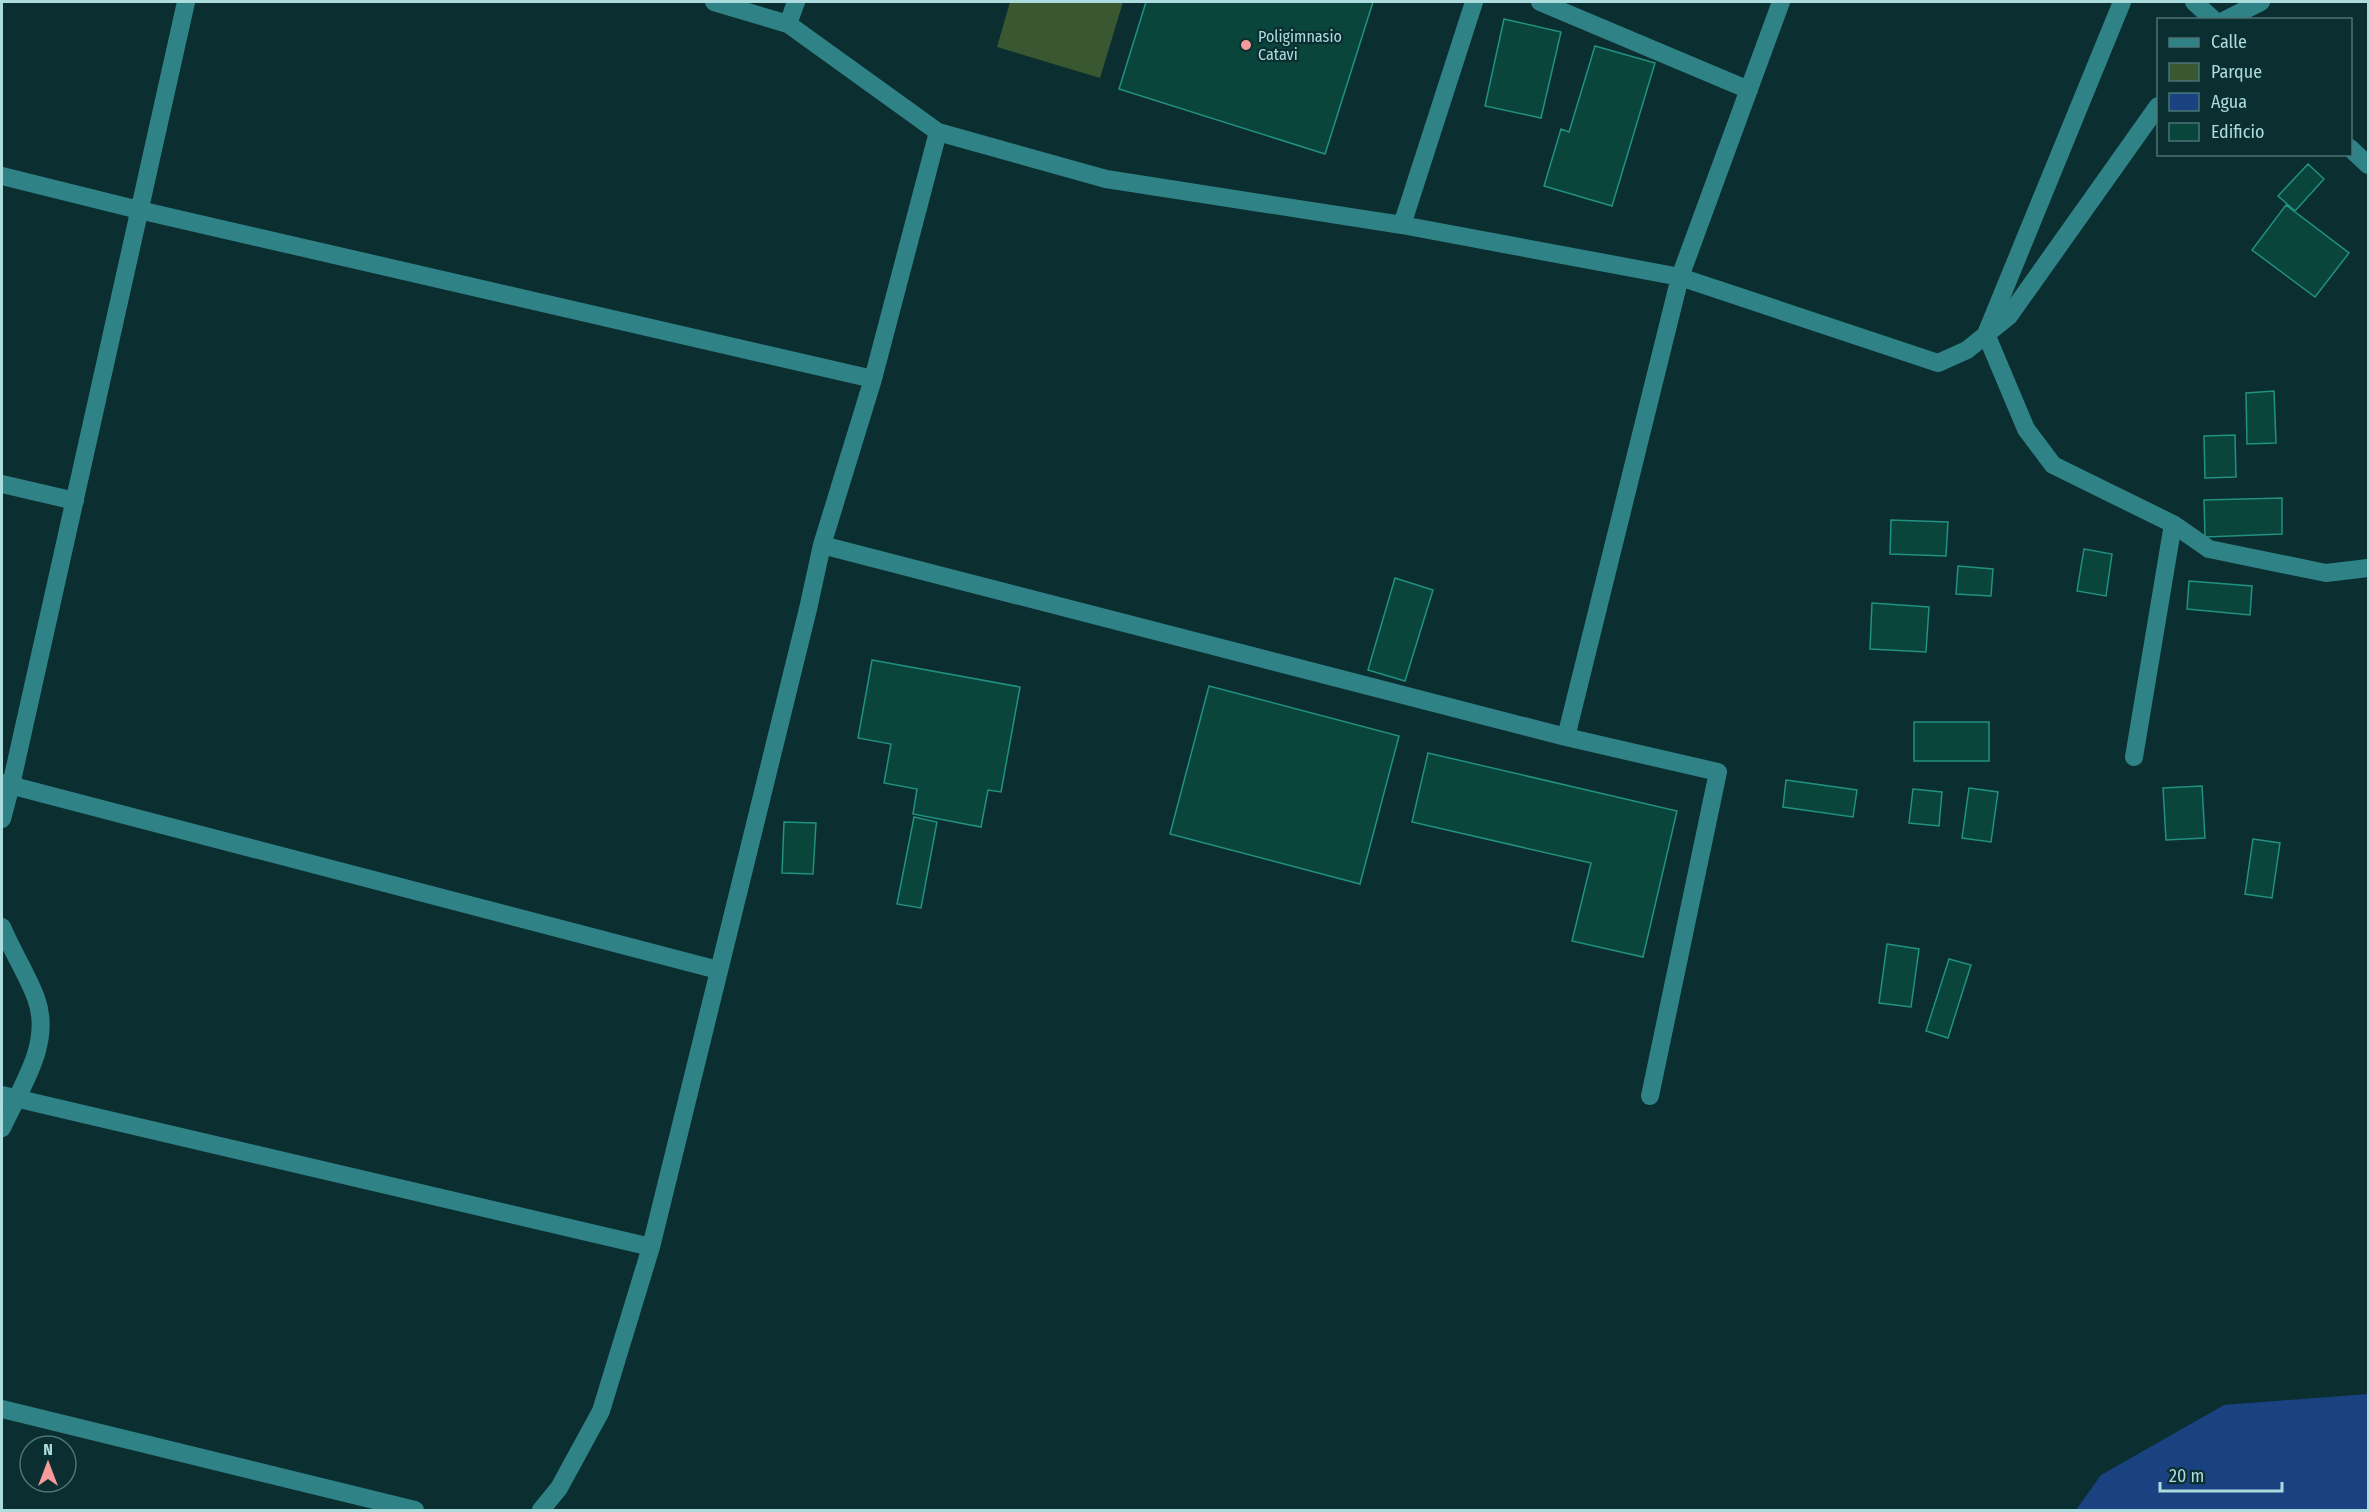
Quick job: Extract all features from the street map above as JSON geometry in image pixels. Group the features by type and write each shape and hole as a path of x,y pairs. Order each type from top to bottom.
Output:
{"street":[{"path":"2,819 6,784 75,501 186,2"},
{"path":"714,2 788,24 938,132 1106,179 1402,225 1680,277 1938,363 1967,350 2009,315 2157,107"},
{"path":"788,24 796,2"},
{"path":"1402,225 1474,2"},
{"path":"1540,2 1749,90"},
{"path":"1566,737 1680,277 1781,2"},
{"path":"2122,2 1986,334 2026,429 2054,465 2173,524 2209,549 2326,573 2368,568"},
{"path":"2194,2 2212,18"},
{"path":"2229,18 2261,2"},
{"path":"541,1510 559,1488 602,1411 651,1247 822,545 873,379 938,132"},
{"path":"2352,150 2368,165"},
{"path":"2,176 873,379"},
{"path":"2,484 75,501"},
{"path":"2134,757 2173,524"},
{"path":"822,545 1566,737 1718,772 1650,1096"},
{"path":"6,784 718,970"},
{"path":"2,927 36,999 40,1019 40,1039 36,1058 8,1097 2,1128"},
{"path":"8,1097 651,1247"},
{"path":"2,1409 415,1510"}],"green space":[{"path":"1010,2 1123,2 1100,78 997,47"}],"water":[{"path":"2368,1394 2368,1510 2076,1510 2101,1475 2224,1405"}],"building":[{"name":"Poligimnasio Catavi","path":"1146,2 1373,2 1325,154 1119,89"},
{"path":"1504,19 1561,32 1541,118 1485,106"},
{"path":"1595,46 1655,63 1612,206 1544,186 1561,129 1569,132"},
{"path":"2308,164 2324,179 2295,211 2278,196"},
{"path":"2286,205 2349,253 2315,297 2252,250"},
{"path":"2274,391 2276,443 2247,444 2246,393"},
{"path":"2235,435 2236,477 2205,478 2204,436"},
{"path":"2282,498 2282,534 2205,537 2204,500"},
{"path":"1891,520 1948,522 1946,556 1890,554"},
{"path":"2084,549 2112,554 2106,596 2077,591"},
{"path":"1958,566 1993,569 1991,596 1956,594"},
{"path":"1395,578 1433,590 1405,681 1368,670"},
{"path":"2189,581 2252,586 2250,615 2187,609"},
{"path":"1872,603 1929,607 1926,652 1870,649"},
{"path":"872,660 1020,687 1001,792 988,790 981,827 913,814 917,789 884,783 891,744 858,738"},
{"path":"1209,686 1399,736 1360,884 1170,834"},
{"path":"1914,722 1989,722 1989,761 1914,761"},
{"path":"1428,753 1677,811 1643,957 1572,941 1591,863 1412,822"},
{"path":"1786,780 1857,790 1853,817 1783,807"},
{"path":"2202,786 2205,838 2166,840 2163,788"},
{"path":"1969,788 1998,792 1991,842 1962,838"},
{"path":"1913,789 1942,792 1939,826 1909,823"},
{"path":"914,817 937,822 921,908 897,904"},
{"path":"784,822 816,823 813,874 782,873"},
{"path":"2253,839 2280,843 2272,898 2245,894"},
{"path":"1887,944 1919,949 1911,1007 1879,1003"},
{"path":"1949,959 1971,965 1948,1038 1926,1031"}],"place":[{"name":"Poligimnasio Catavi","path":"1246,45"}]}
